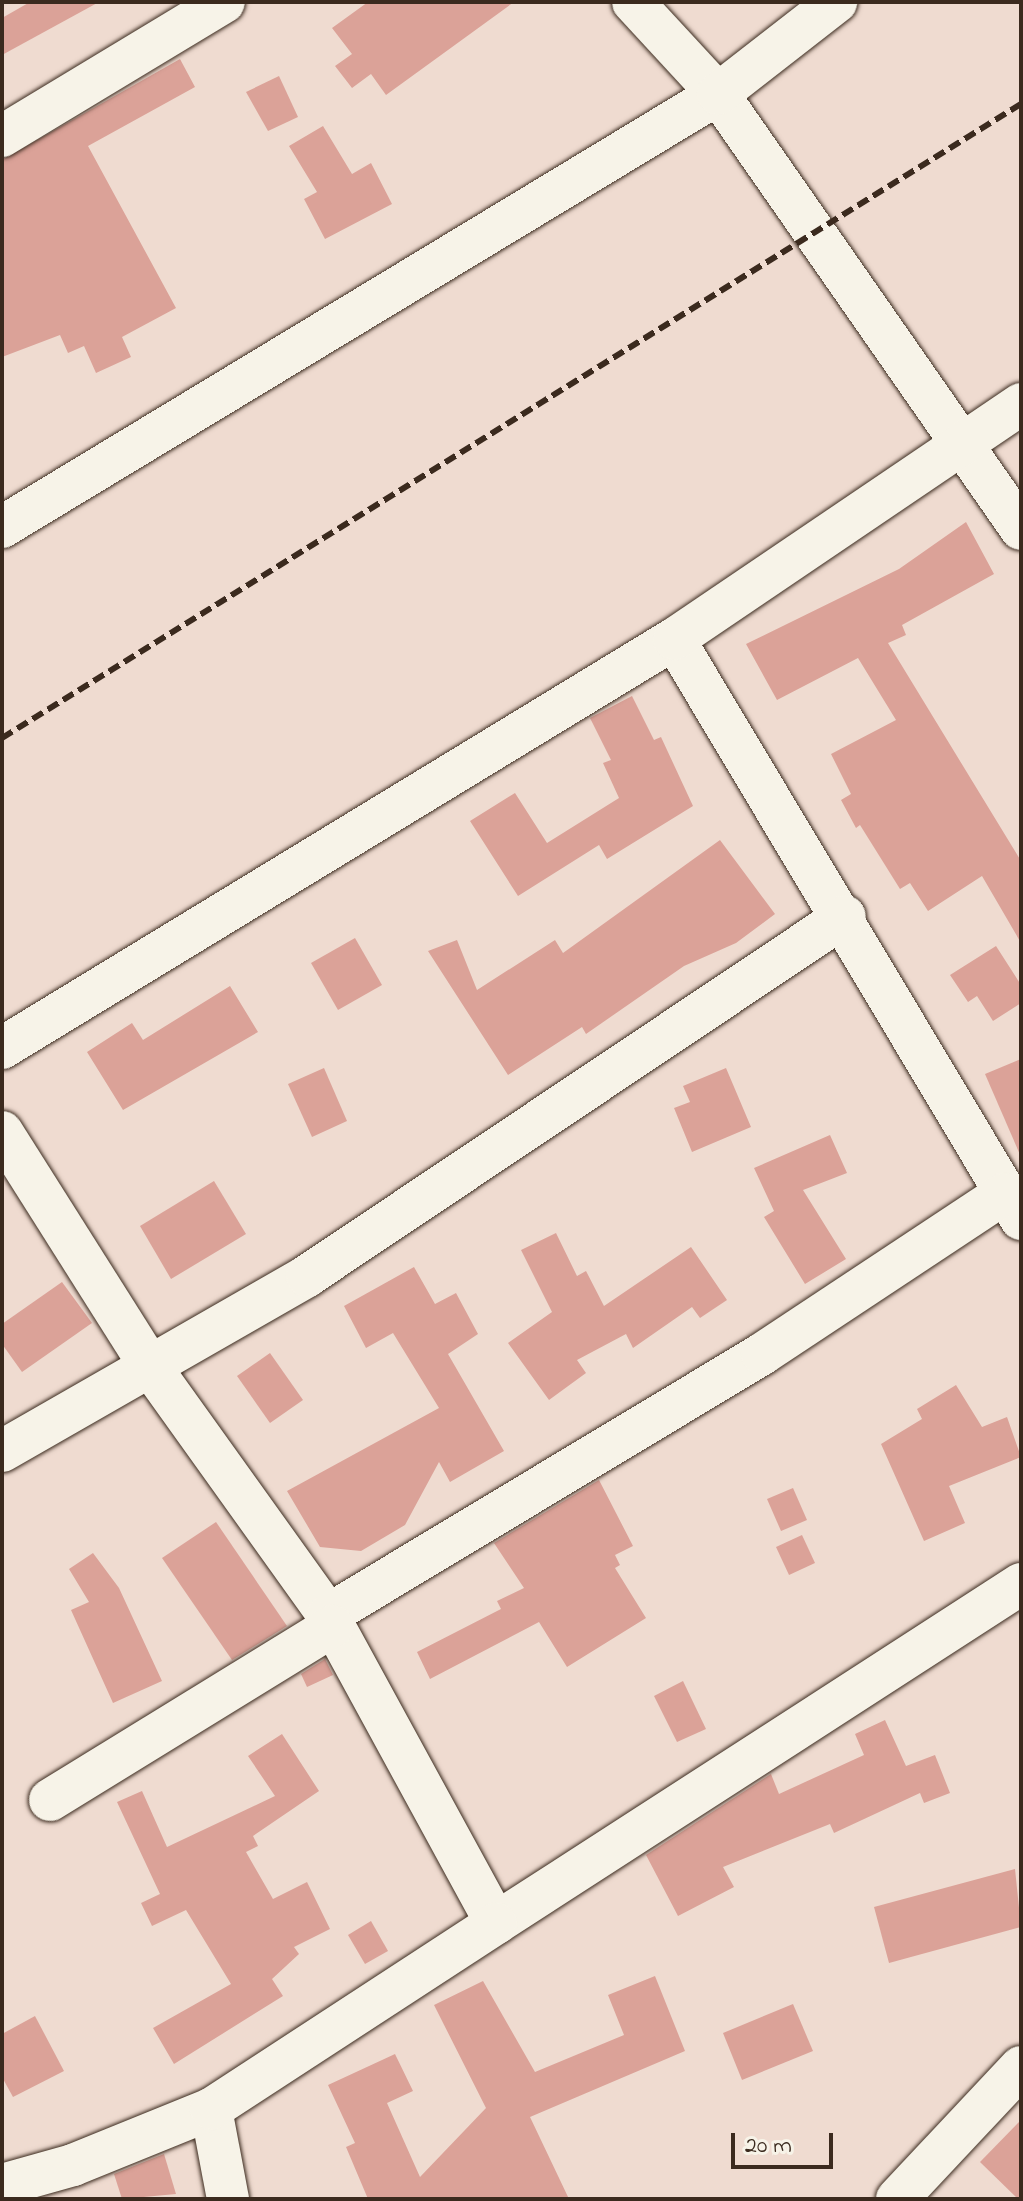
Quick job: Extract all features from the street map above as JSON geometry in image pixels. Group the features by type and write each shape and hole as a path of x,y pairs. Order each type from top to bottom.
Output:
{"street":[{"path":"2,136 224,2"},
{"path":"633,2 718,94 963,439 1021,529"},
{"path":"2,527 718,94 836,2"},
{"path":"2,1048 674,639 963,439 1021,404"},
{"path":"50,1800 331,1621 762,1354 1013,1206 845,916 674,639"},
{"path":"2,1451 152,1369 521,1138 845,916"},
{"path":"2,1132 152,1369 331,1621 496,1923"},
{"path":"2,2185 73,2165 211,2109 1021,1584"},
{"path":"897,2199 1021,2067"},
{"path":"211,2109 228,2199"}],"building":[{"path":"30,2 99,2 2,55 2,18"},
{"path":"368,2 514,2 386,95 371,74 352,88 335,66 352,54 332,28"},
{"path":"180,59 195,87 88,146 176,308 122,337 131,357 96,373 84,346 68,353 60,335 2,357 2,160"},
{"path":"279,76 298,117 268,131 246,92"},
{"path":"323,126 352,174 371,163 392,204 325,239 304,199 317,192 289,146"},
{"path":"966,522 994,574 902,625 906,635 888,643 1021,861 1021,943 982,876 928,911 910,883 900,889 860,825 856,828 841,800 851,794 831,754 896,720 858,658 777,700 746,644 899,569"},
{"path":"632,696 654,740 661,737 693,806 607,859 599,845 518,896 470,821 515,793 547,843 619,798 603,763 611,760 590,718"},
{"path":"720,840 775,914 736,943 684,966 586,1034 582,1027 508,1075 428,951 457,940 477,990 555,940 563,953"},
{"path":"355,938 382,985 338,1010 311,963"},
{"path":"996,946 1021,985 1021,1003 993,1021 977,996 968,1002 950,975"},
{"path":"230,986 258,1032 123,1110 87,1052 132,1023 143,1040"},
{"path":"1021,1059 1021,1157 985,1074"},
{"path":"324,1068 347,1121 312,1137 288,1084"},
{"path":"726,1068 751,1127 692,1152 674,1108 690,1102 683,1086"},
{"path":"830,1135 847,1173 803,1190 846,1259 805,1284 764,1217 774,1211 754,1168"},
{"path":"214,1181 246,1234 171,1279 140,1226"},
{"path":"556,1233 577,1276 586,1271 604,1306 691,1247 727,1300 700,1318 692,1307 633,1348 626,1334 577,1360 586,1373 549,1400 508,1343 552,1312 521,1250"},
{"path":"414,1267 435,1304 456,1293 478,1334 448,1354 504,1451 450,1482 439,1462 405,1525 361,1551 320,1547 287,1491 439,1408 393,1333 366,1348 344,1306"},
{"path":"62,1282 92,1323 22,1372 2,1344 2,1324"},
{"path":"270,1353 303,1400 270,1423 237,1376"},
{"path":"956,1385 982,1427 1007,1417 1021,1457 949,1486 965,1523 924,1541 881,1444 922,1419 917,1409"},
{"path":"599,1480 633,1546 615,1555 620,1565 615,1568 646,1618 567,1667 539,1622 430,1679 417,1652 501,1609 497,1601 524,1588 494,1543"},
{"path":"793,1488 807,1520 781,1531 767,1499"},
{"path":"216,1522 287,1626 232,1660 162,1558"},
{"path":"802,1535 815,1563 789,1575 776,1547"},
{"path":"93,1553 119,1588 162,1681 113,1703 71,1610 89,1602 69,1569"},
{"path":"325,1659 333,1675 307,1687 301,1674"},
{"path":"683,1681 706,1729 677,1742 654,1696"},
{"path":"885,1720 906,1766 935,1755 950,1793 924,1803 920,1793 834,1833 830,1824 723,1867 734,1887 678,1916 646,1855 771,1774 779,1794 864,1755 855,1734"},
{"path":"282,1734 319,1791 253,1836 258,1846 246,1852 273,1899 307,1882 330,1929 294,1947 299,1954 272,1979 283,1996 174,2064 153,2028 231,1984 186,1910 152,1926 141,1903 160,1894 117,1802 142,1791 167,1847 275,1796 248,1756"},
{"path":"1015,1869 1021,1927 889,1963 874,1907"},
{"path":"371,1921 388,1951 365,1964 348,1935"},
{"path":"655,1976 685,2051 530,2117 569,2199 368,2199 346,2147 355,2143 328,2085 395,2054 413,2091 387,2103 420,2177 486,2108 434,2005 483,1981 535,2072 624,2035 608,1995"},
{"path":"793,2004 813,2051 742,2080 723,2033"},
{"path":"35,2016 64,2071 13,2097 2,2077 2,2034"},
{"path":"1021,2120 1021,2199 1018,2199 980,2162"},
{"path":"164,2154 176,2194 122,2199 114,2174"}],"railway":[{"path":"2,738 1021,104"}]}
